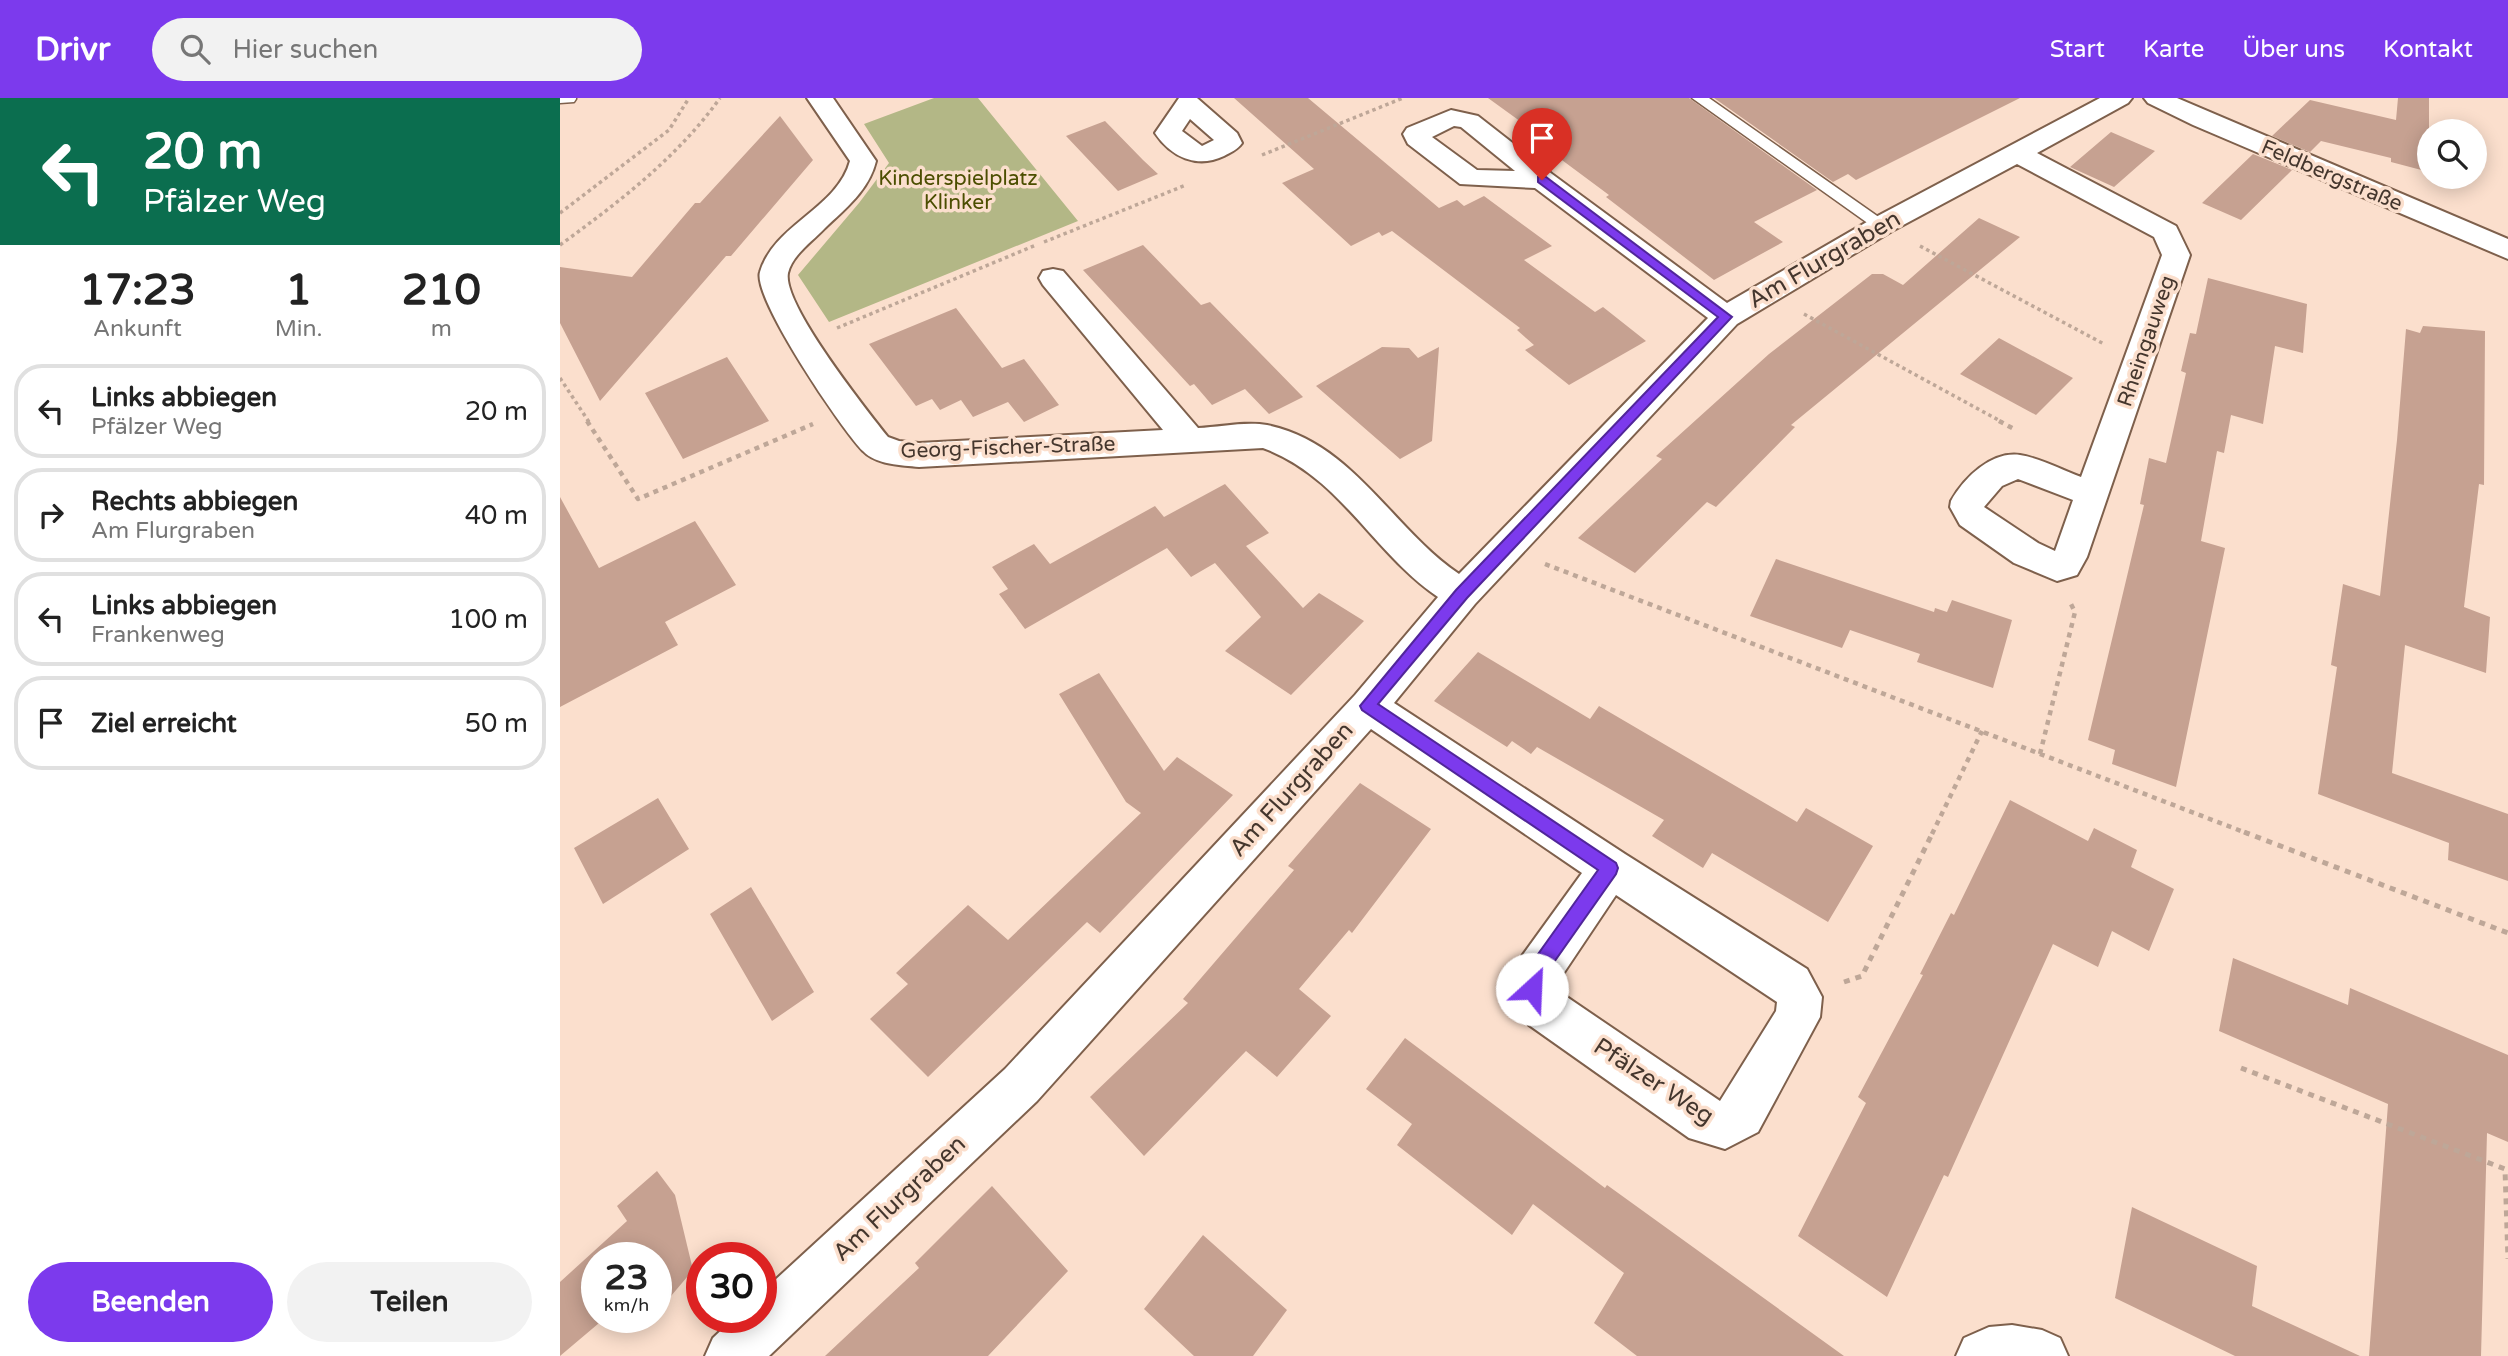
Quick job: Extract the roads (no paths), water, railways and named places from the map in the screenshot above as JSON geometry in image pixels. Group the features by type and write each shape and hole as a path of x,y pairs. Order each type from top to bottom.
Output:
{"street":[{"name":"Georg-Fischer-Straße","path":"820,98 863,161 861,173 853,186 797,240 773,274 772,287 804,342 876,445 895,453 919,455 1265,436 1290,443 1318,458 1430,572 1461,594"},
{"name":"Am Flurgraben","path":"731,1356 1021,1085 1368,706 1461,594 1726,317 1882,225 2119,98"},
{"name":"Feldbergstraße","path":"2157,98 2202,120 2508,250"},
{"name":"Rheingauweg","path":"2015,152 2166,232 2176,255 2070,557 2065,565 2057,567 2025,553 1972,516 1967,507 1968,501 1999,469 2008,466 2021,467 2091,494"},
{"path":"1542,180 1726,317"},
{"path":"1053,278 1189,439"},
{"path":"1368,706 1610,868"},
{"name":"Pfälzer Weg","path":"1610,868 1791,984 1800,998 1798,1017 1741,1115 1725,1126 1706,1121 1545,1009 1532,989 1537,971 1610,868"},
{"path":"1982,1356 2021,1350 2042,1356"}],"lane":[{"path":"1699,98 1882,225"},
{"path":"560,99 569,99"}],"park label":[{"name":"Kinderspielplatz Klinker","path":"958,190"}]}
